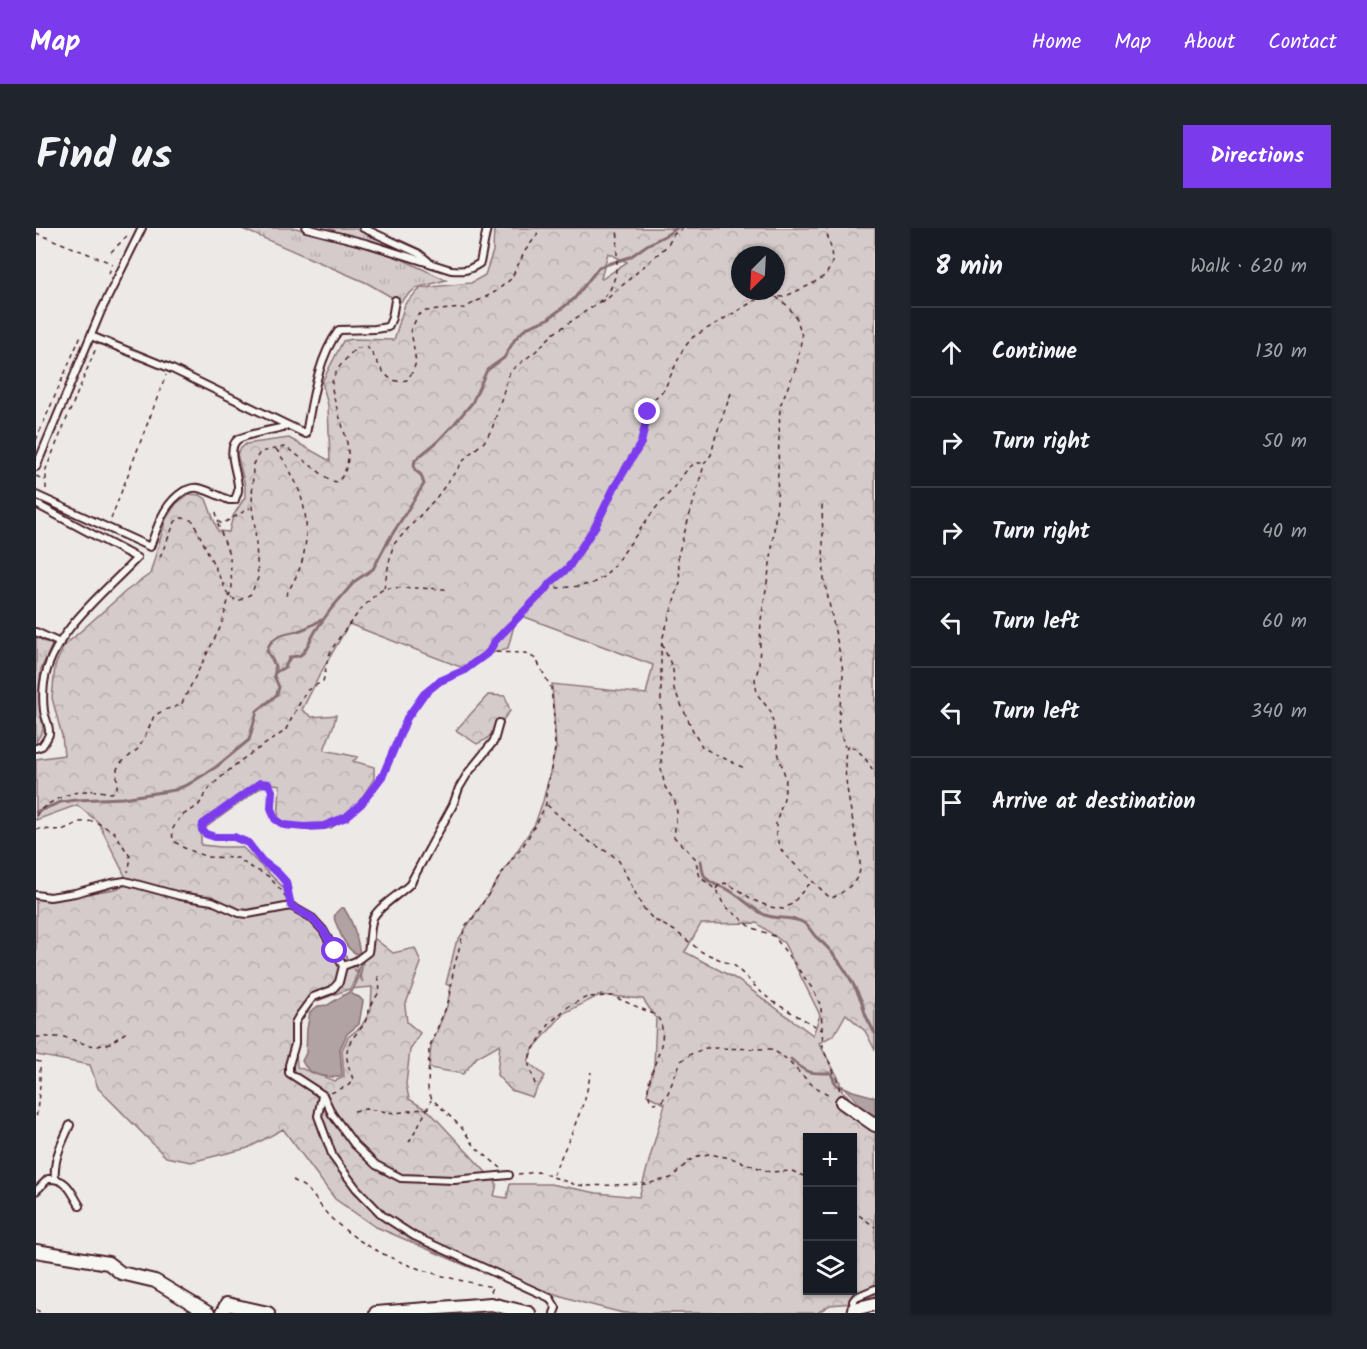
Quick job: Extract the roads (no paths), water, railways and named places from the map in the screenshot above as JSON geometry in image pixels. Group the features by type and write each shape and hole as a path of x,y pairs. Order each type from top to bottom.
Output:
{"street":[{"path":"842,1102 875,1125"},
{"path":"36,1251 108,1263 121,1273 155,1281 208,1313"},
{"path":"222,1313 227,1304 268,1313"},
{"path":"376,1313 463,1310 491,1304 529,1313"},
{"path":"854,1309 875,1304"}],"lane":[{"path":"36,467 91,336 142,228"},
{"path":"306,228 369,244 451,270 464,271 480,263 487,228"},
{"path":"363,228 418,253 434,265"},
{"path":"91,336 169,368 306,434 316,383 333,339 339,330 388,327 395,300"},
{"path":"36,495 150,548 160,519 168,505 190,488 198,488 234,500 238,492 238,482 233,464 233,448 237,440 289,426"},
{"path":"36,504 137,558 99,595 60,643 49,663 44,684 44,712 49,734 42,746 36,748"},
{"path":"36,632 60,643"},
{"path":"343,966 356,961 368,952 372,919 379,909 410,884 453,805 459,788 494,741 499,723"},
{"path":"36,895 50,897 125,881 180,896 212,901 239,913 248,914 291,906 312,918 323,930 343,966 339,982 332,990 313,997 295,1023 295,1044 289,1073 323,1095 332,1114 354,1144 376,1166 401,1178 454,1180 509,1175"},
{"path":"323,1095 318,1116 333,1156 356,1188 383,1216 414,1236 550,1298 556,1308 554,1313"},
{"path":"55,1179 54,1167 57,1155 70,1125"},
{"path":"36,1191 48,1179 65,1182 80,1206"},
{"path":"854,1309 853,1301 856,1297 875,1289"}],"waterway":[{"path":"276,672 285,667 290,657 299,656 304,652 331,609 355,581 373,569 424,484 421,475 415,470 415,460 437,442 472,403 487,370 504,358 515,339 526,328 548,319 574,299 599,267 630,257 677,228"},
{"path":"36,812 61,802 123,798 175,790 216,767 249,740 257,711 277,694 279,687 274,676 275,666 267,651 269,646 275,638 304,629 321,620"},
{"path":"701,861 703,873 708,880 732,892 760,912 804,923 836,957 847,974 875,1033"},
{"path":"791,1059 809,1072 831,1073 836,1085 842,1087"}]}
